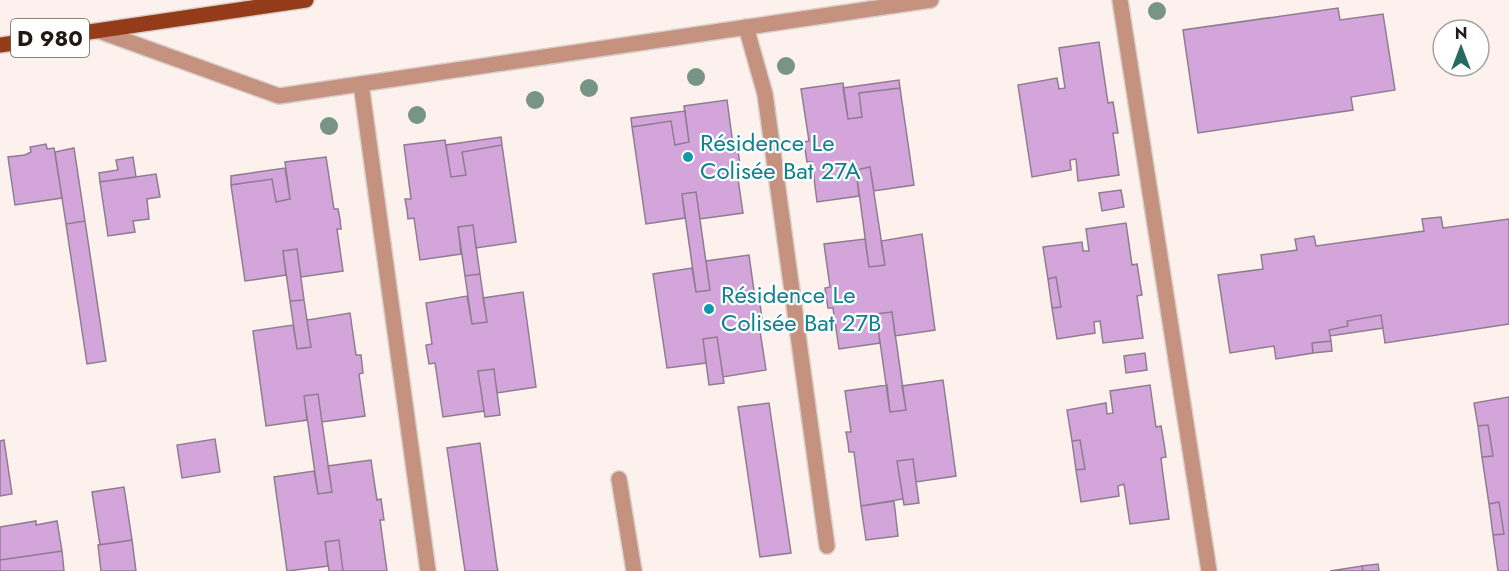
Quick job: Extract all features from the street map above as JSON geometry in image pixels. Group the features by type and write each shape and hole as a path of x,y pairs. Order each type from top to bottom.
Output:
{"main road":[{"name":"D 980","path":"0,45 306,0"}],"street":[{"path":"99,31 279,96 931,0"},
{"path":"1120,0 1209,571"},
{"path":"746,27 765,94 827,546"},
{"path":"361,84 428,571"},
{"path":"620,479 634,571"}],"building":[{"path":"1338,8 1340,20 1383,14 1395,90 1351,97 1353,110 1198,133 1183,30"},
{"path":"1099,42 1108,103 1113,102 1118,133 1113,133 1119,175 1078,181 1076,159 1070,160 1071,170 1032,177 1018,85 1057,78 1059,89 1065,88 1059,48"},
{"path":"899,80 900,88 859,93 862,117 848,119 843,88"},
{"path":"843,83 848,119 862,117 859,93 900,88 914,185 874,191 870,167 856,170 859,196 817,202 812,162 807,162 804,142 809,141 801,89"},
{"name":"Résidence Le Colisée Bat 27A","path":"727,100 734,152 738,151 741,172 737,172 743,213 700,219 696,192 682,194 685,218 646,224 632,127 671,121 675,145 689,142 684,106"},
{"path":"685,111 689,142 675,145 671,121 632,127 631,118"},
{"path":"501,137 502,145 462,152 466,175 451,177 446,145"},
{"path":"445,140 451,177 466,175 462,152 502,145 516,242 476,248 473,225 458,227 461,254 420,260 414,218 408,219 405,199 411,199 404,145"},
{"path":"46,144 47,149 54,148 62,198 15,205 8,157 25,155 31,152 30,147"},
{"path":"74,148 85,221 66,224 55,152"},
{"path":"133,157 136,177 100,182 99,173 118,170 116,160"},
{"path":"326,157 334,209 338,209 340,219 341,229 337,229 343,271 301,277 297,249 283,251 286,275 245,281 231,185 272,179 276,202 290,199 285,162"},
{"path":"870,167 885,265 869,267 856,170"},
{"path":"285,168 290,199 276,202 272,179 231,185 231,176"},
{"path":"156,174 160,197 147,199 149,219 133,221 135,232 108,236 100,182"},
{"path":"1121,190 1124,207 1102,211 1099,193"},
{"path":"696,192 710,290 696,292 682,194"},
{"path":"1441,217 1443,228 1509,219 1509,324 1385,343 1381,315 1347,321 1348,326 1329,330 1331,341 1312,343 1313,353 1276,359 1274,346 1230,353 1218,275 1263,269 1261,255 1297,250 1295,239 1314,236 1316,246 1424,231 1422,219"},
{"path":"85,221 106,361 87,364 66,224"},
{"path":"1126,223 1132,265 1137,264 1142,295 1137,296 1143,338 1103,343 1100,321 1094,322 1095,333 1057,339 1052,308 1061,307 1056,277 1048,279 1043,247 1082,242 1083,251 1089,251 1086,229"},
{"path":"473,225 480,274 465,276 458,227"},
{"path":"922,234 935,330 895,336 892,312 876,314 880,343 839,349 833,308 828,308 825,288 830,287 824,244 865,239 869,267 885,265 881,241"},
{"path":"297,249 304,300 290,301 283,251"},
{"name":"Résidence Le Colisée Bat 27B","path":"749,255 755,298 759,297 762,318 758,318 766,370 723,377 717,337 703,339 706,363 667,368 653,274 692,268 696,292 710,290 706,261"},
{"path":"480,274 487,322 472,324 465,276"},
{"path":"1056,277 1061,307 1052,308 1048,279"},
{"path":"523,292 536,387 497,393 494,369 478,371 484,411 443,417 435,363 429,364 427,352 426,345 432,344 426,303 467,296 472,324 487,322 483,298"},
{"path":"304,300 311,347 297,349 290,301"},
{"path":"892,312 906,410 890,412 876,314"},
{"path":"350,313 356,355 361,355 363,373 359,374 365,416 322,422 318,394 304,396 307,420 266,426 253,331 293,325 297,349 311,347 307,320"},
{"path":"1381,315 1383,328 1330,336 1329,330 1348,326 1347,321"},
{"path":"717,337 724,383 709,385 703,339"},
{"path":"1331,341 1332,351 1313,353 1312,343"},
{"path":"1145,353 1147,370 1126,373 1124,356"},
{"path":"494,369 500,415 485,417 478,371"},
{"path":"943,380 956,476 916,482 913,459 897,461 903,499 861,506 854,452 849,452 846,432 851,432 845,391 887,385 890,412 906,410 902,386"},
{"path":"1150,385 1156,427 1161,426 1166,457 1161,458 1169,519 1130,524 1124,484 1118,486 1119,496 1081,502 1076,470 1085,469 1080,440 1072,441 1067,410 1106,403 1107,414 1113,413 1110,391"},
{"path":"318,394 332,492 318,494 304,396"},
{"path":"1509,397 1509,571 1498,571 1493,535 1504,534 1499,502 1489,504 1482,457 1493,456 1488,425 1478,426 1474,403"},
{"path":"769,403 791,553 760,557 738,407"},
{"path":"1488,425 1493,456 1482,457 1478,426"},
{"path":"215,439 220,472 182,478 177,445"},
{"path":"4,440 12,494 0,496 0,441"},
{"path":"1080,440 1085,469 1076,470 1072,441"},
{"path":"480,443 498,571 465,571 447,448"},
{"path":"913,459 919,503 904,505 897,461"},
{"path":"371,460 377,500 381,499 384,520 380,520 387,571 343,571 339,540 325,542 328,566 287,571 274,477 314,471 318,494 332,492 328,466"},
{"path":"124,487 132,540 100,545 92,492"},
{"path":"894,501 898,536 866,540 861,506"},
{"path":"1499,502 1504,534 1493,535 1489,504"},
{"path":"36,521 36,525 57,521 62,551 0,560 0,527"},
{"path":"132,540 136,571 101,571 98,545"},
{"path":"339,540 343,571 329,571 325,542"},
{"path":"62,551 64,571 0,571 0,560"},
{"path":"1378,564 1379,571 1363,571 1362,566"},
{"path":"1362,566 1363,571 1330,571"}],"place":[{"name":"Résidence Le Colisée Bat 27A","path":"688,157"},
{"name":"Résidence Le Colisée Bat 27B","path":"709,309"}]}
